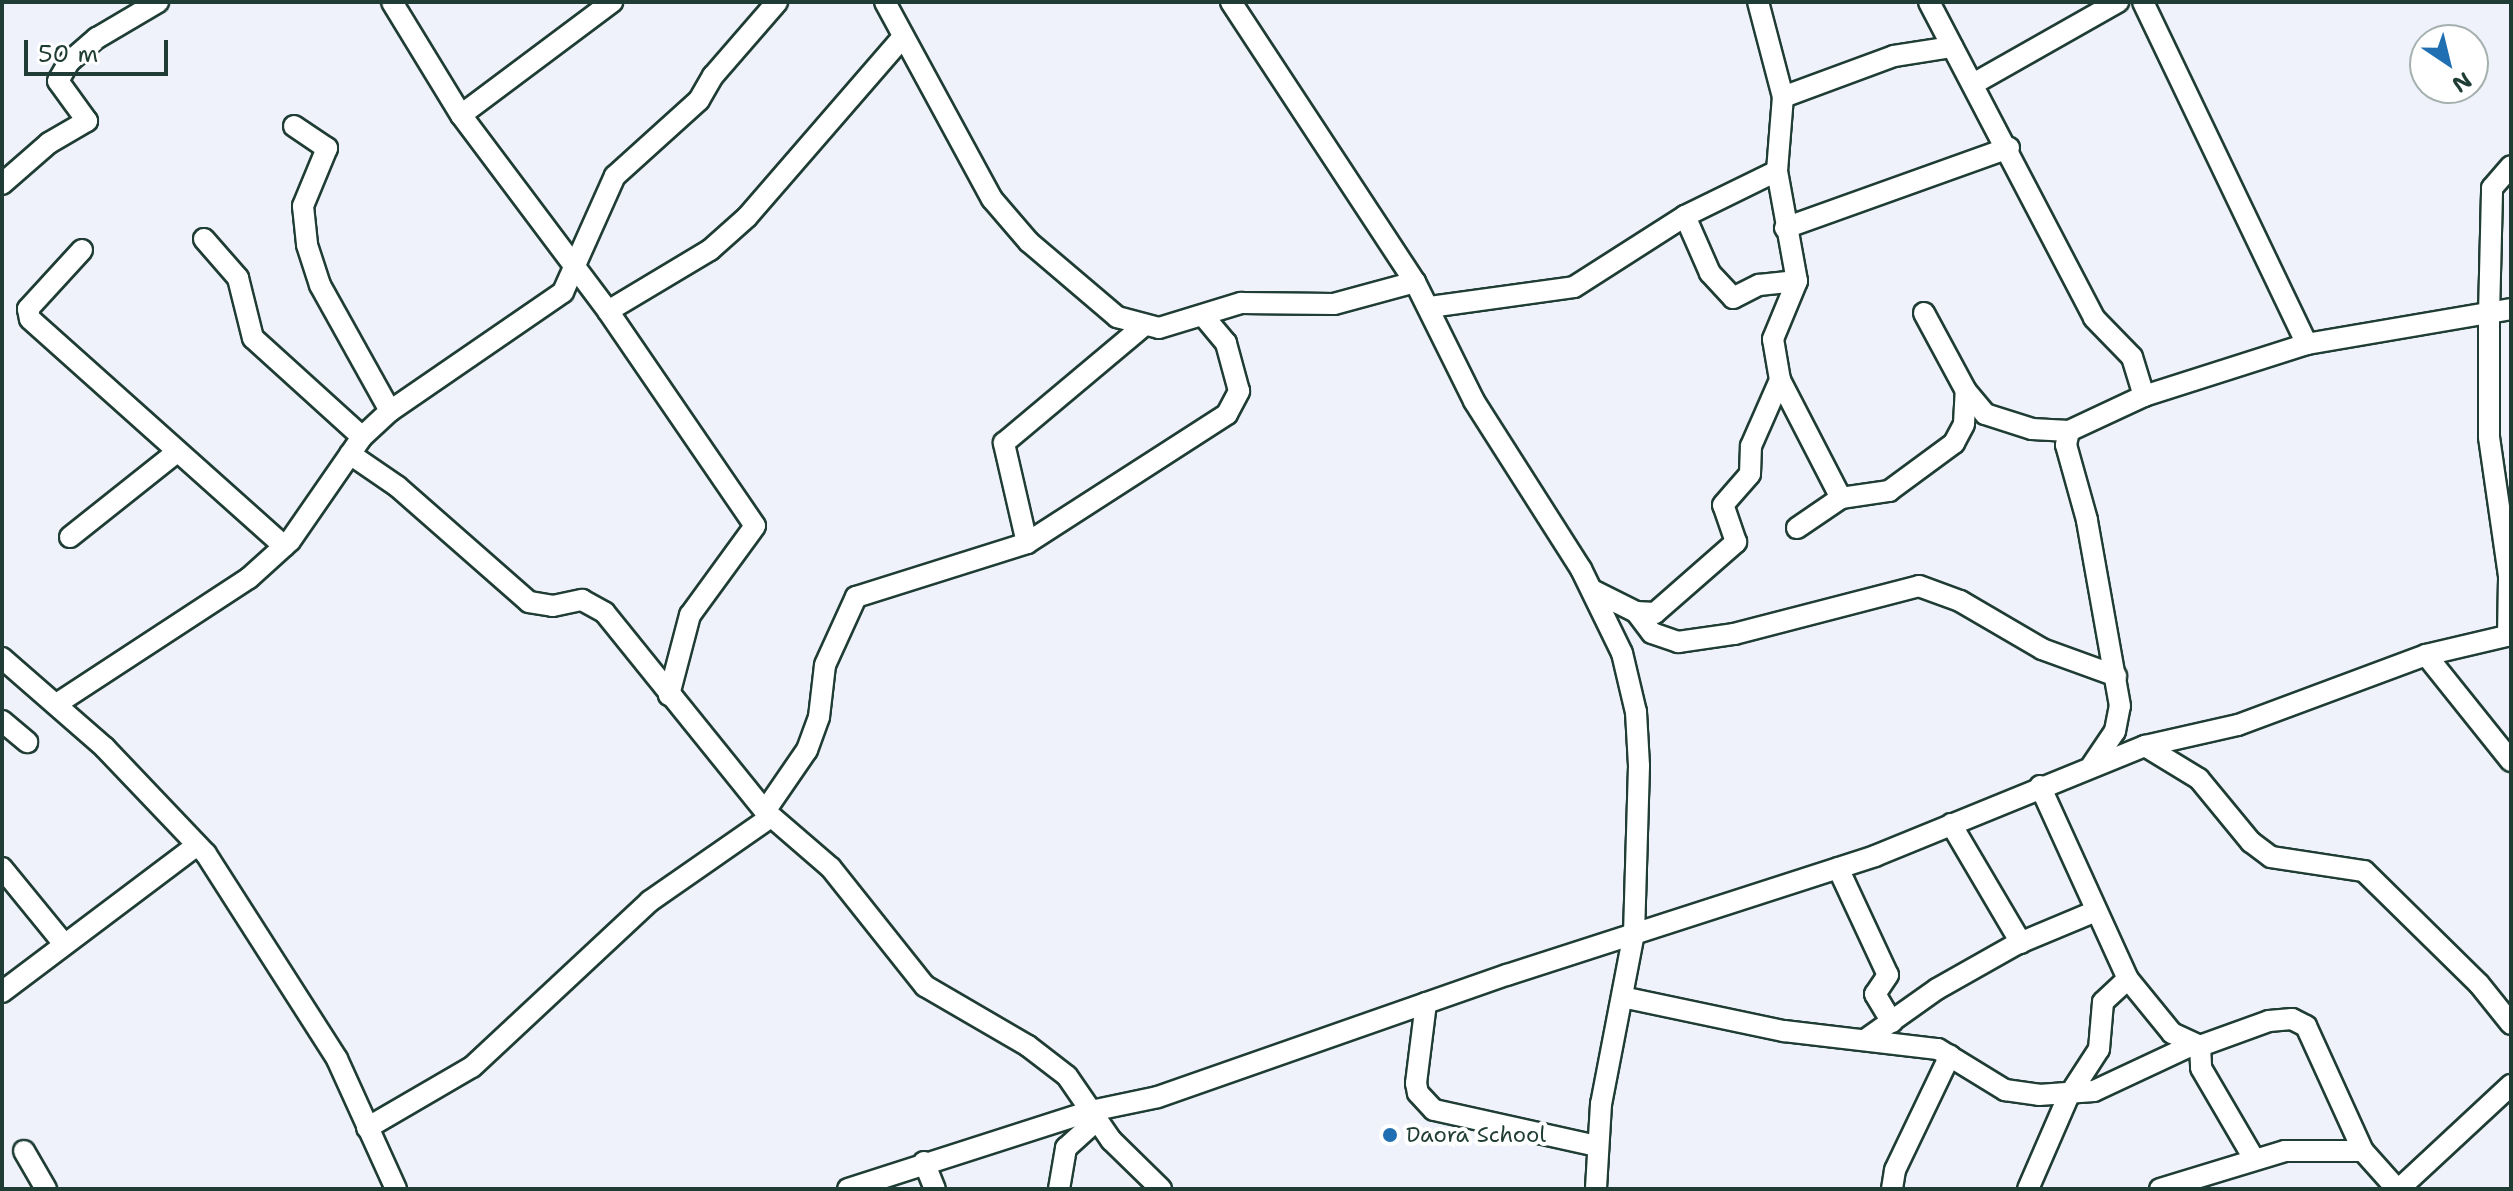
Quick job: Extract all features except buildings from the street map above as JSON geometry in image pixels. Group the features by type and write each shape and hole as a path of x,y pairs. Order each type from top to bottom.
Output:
{"street":[{"path":"2,184 49,143 87,121 58,81 69,62 97,38 158,2"},
{"path":"392,2 461,115 608,311 755,526 690,615 669,695"},
{"path":"461,115 612,2"},
{"path":"58,703 249,578 284,546 314,511 356,445 390,411 554,300 569,283 573,266 615,176 699,100 777,2"},
{"path":"885,2 976,174 1010,221 1097,302 1142,327 1179,325 1241,303 1334,304 1415,282"},
{"path":"1231,2 1415,282 1474,401 1594,591 1622,653 1636,712 1634,933 1596,1146 1596,1189"},
{"path":"1758,2 1783,97 1777,171 1797,281 1773,339 1780,380 1841,498"},
{"path":"1929,2 2009,148 2094,318 2132,357 2144,396"},
{"path":"1973,84 2118,2"},
{"path":"2143,2 2307,344"},
{"path":"608,311 710,250 747,217 903,37"},
{"path":"1783,97 1894,56 1952,47"},
{"path":"294,126 327,148 303,206 307,245 320,285 390,411"},
{"path":"1785,228 2009,148"},
{"path":"848,1189 924,1162 1158,1097 1426,1003 1838,868 2145,746 2238,725 2426,655 2510,635 2509,576 2489,437 2489,315 2492,188 2511,166"},
{"path":"1430,307 1574,287 1685,216 1777,171"},
{"path":"1685,216 1710,273 1733,298 1759,285 1797,281"},
{"path":"204,239 238,278 253,338 398,487 529,602 553,606 582,600 595,606 768,814 831,868 925,986 1040,1055 1067,1076 1094,1115 1161,1189"},
{"path":"82,250 27,314 284,546"},
{"path":"1924,313 1966,391 1985,414 2032,429 2069,431 2144,396 2307,344 2511,309"},
{"path":"367,1128 472,1067 650,901 768,814 807,750 819,717 825,665 856,597 1027,543 1227,414 1239,391 1226,343 1203,316"},
{"path":"1027,543 1004,443 1142,327"},
{"path":"1594,591 1636,612 1655,613 1736,542 1723,505 1750,474 1751,446 1780,380"},
{"path":"1797,528 1841,498 1889,491 1954,443 1964,424 1966,391"},
{"path":"2069,431 2066,445 2087,520 2116,676 2118,722 2092,765"},
{"path":"70,537 177,452"},
{"path":"1636,612 1652,633 1678,642 1734,634 1919,586 1960,601 2042,649 2116,676"},
{"path":"2426,655 2511,761"},
{"path":"2,658 58,703 197,845 337,1059 396,1189"},
{"path":"2,721 27,742"},
{"path":"2145,746 2199,779 2251,842 2271,857 2364,871 2479,984 2511,1024"},
{"path":"2040,786 2128,979 2172,1033 2196,1045"},
{"path":"1951,824 2021,943"},
{"path":"2,992 197,845"},
{"path":"2,868 64,944"},
{"path":"1838,868 1888,975 1875,994 1892,1022"},
{"path":"1865,1040 1937,989 2021,943 2096,911"},
{"path":"2028,1189 2068,1097 2102,1041 2103,1002 2128,979"},
{"path":"1622,997 1784,1031 1865,1040 1950,1055 2005,1090 2068,1097 2112,1084 2196,1045 2269,1021 2292,1019 2306,1026 2363,1151 2398,1189 2511,1085"},
{"path":"1426,1003 1416,1083 1418,1093 1434,1110 1596,1146"},
{"path":"2196,1045 2201,1068 2253,1157"},
{"path":"1892,1189 1895,1170 1950,1055"},
{"path":"1059,1189 1066,1148 1094,1115"},
{"path":"24,1151 46,1189"},
{"path":"2160,1189 2253,1157 2285,1151 2363,1151"},
{"path":"924,1162 935,1189"}],"place":[{"name":"Daora School","path":"1390,1135"}]}
